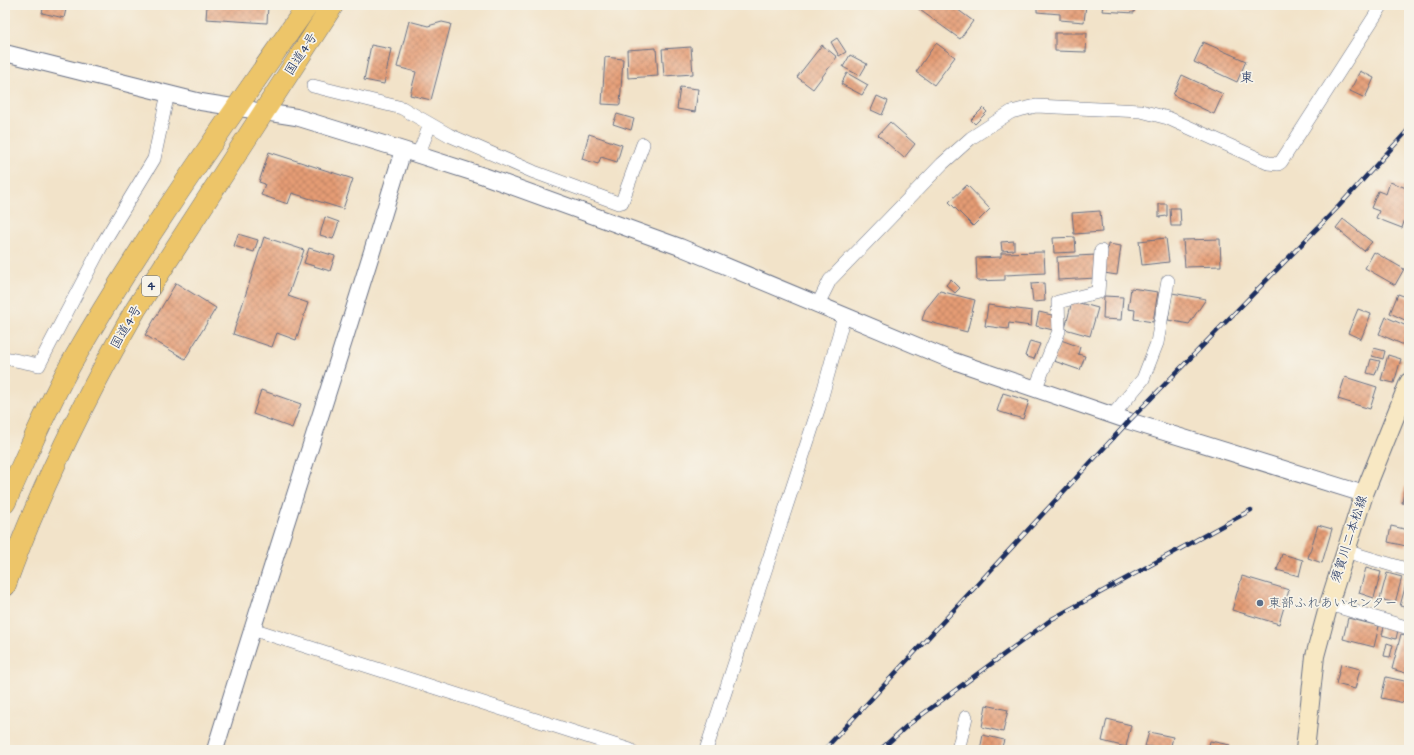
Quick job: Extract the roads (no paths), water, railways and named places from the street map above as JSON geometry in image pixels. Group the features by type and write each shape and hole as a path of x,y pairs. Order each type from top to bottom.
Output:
{"highway":[{"name":"国道4号","path":"5,503 38,429 77,354 128,267 189,175 308,5"},
{"name":"国道4号","path":"5,586 19,547 47,482 109,357 140,303 333,5"}],"main road":[{"name":"須賀川二本松線","path":"1305,750 1315,656 1329,604 1364,494 1409,382"}],"street":[{"path":"818,304 830,280 942,164 971,138 1012,112 1036,106 1141,111 1168,118 1268,163 1278,164 1281,162 1382,5"},
{"path":"5,53 216,104 296,117 484,176 680,246 951,360 1036,387 1113,415 1364,494"},
{"path":"313,86 402,108 430,125 534,172 618,204 622,202 643,144"},
{"path":"5,358 39,365 103,243 154,159 168,93"},
{"path":"418,155 430,125"},
{"path":"215,750 252,629 353,318 403,150"},
{"path":"1036,387 1059,331 1058,302 1098,292 1102,251"},
{"path":"1113,415 1143,379 1146,372 1157,343 1168,281"},
{"path":"706,750 816,414 844,316"},
{"path":"1345,551 1409,570"},
{"path":"1329,604 1409,628"},
{"path":"252,629 630,750"},
{"path":"958,750 966,717"}],"railway":[{"path":"824,750 1129,421 1339,206 1409,129"},
{"path":"880,750 908,725 1052,619 1251,510"}],"place":[{"name":"東部ふれあいセンター","path":"1260,603"}],"district":[{"name":"東","path":"1247,78"}]}
